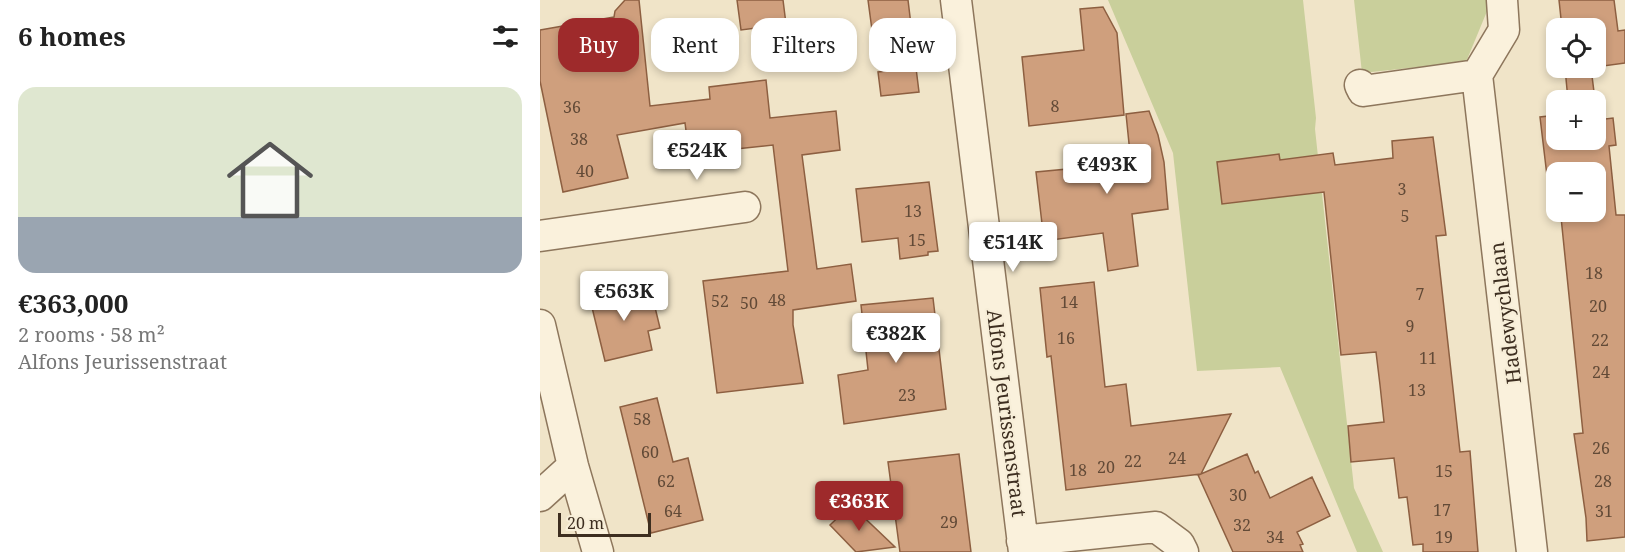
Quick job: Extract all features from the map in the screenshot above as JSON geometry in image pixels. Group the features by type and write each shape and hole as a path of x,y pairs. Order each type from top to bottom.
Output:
{"street":[{"name":"Alfons Jeurissenstraat","path":"956,0 1023,546 1156,527 1179,544 1183,552"},
{"path":"1360,85 1364,92 1477,75 1504,30 1502,0"},
{"name":"Hadewychlaan","path":"1477,75 1532,552"},
{"path":"540,236 745,207"},
{"path":"540,325 573,466 598,552"},
{"path":"540,496 573,466"}],"green space":[{"path":"1108,0 1303,0 1354,488 1383,552 1357,552 1280,367 1197,371 1173,153"},
{"path":"1354,0 1490,0 1490,4 1466,62 1362,73"}],"building":[{"path":"625,0 639,0 650,106 710,99 709,87 766,80 770,118 836,111 840,150 802,155 817,269 851,264 856,301 793,310 793,325 803,383 717,393 703,281 788,271 773,145 689,154 685,123 617,135 628,178 563,192 540,81 540,30 558,27 558,72 639,72 639,18 608,18 614,17 615,11"},
{"path":"737,0 783,0 785,18 751,18 751,29 741,30"},
{"path":"868,0 908,0 910,18 870,18"},
{"path":"1559,0 1614,0 1618,31 1625,30 1625,63 1606,66 1606,18 1561,18"},
{"path":"1103,7 1117,33 1124,115 1029,126 1022,57 1084,50 1080,9"},
{"path":"878,72 916,72 919,92 881,96"},
{"path":"1566,78 1592,78 1594,90 1567,90"},
{"path":"1149,111 1158,135 1164,162 1168,209 1132,214 1138,266 1108,271 1103,233 1044,241 1036,172 1131,163 1126,114"},
{"path":"1546,116 1546,150 1606,150 1606,119 1613,118 1616,145 1609,146 1616,215 1625,215 1625,537 1587,541 1574,434 1583,433 1562,222 1606,222 1606,162 1546,162 1546,168 1540,117"},
{"path":"1433,137 1446,235 1436,236 1460,452 1470,451 1478,552 1423,552 1423,544 1413,545 1407,497 1399,498 1394,458 1351,462 1348,426 1384,422 1376,352 1341,355 1324,192 1222,204 1217,162 1279,154 1280,160 1333,153 1335,165 1393,158 1392,141"},
{"path":"929,182 938,251 928,252 928,255 900,259 898,238 862,242 856,189"},
{"path":"1094,282 1105,387 1126,384 1131,426 1231,414 1201,474 1066,490 1051,356 1047,357 1040,288"},
{"path":"638,284 642,302 653,299 660,328 648,331 652,350 605,361 589,295"},
{"path":"933,298 946,409 844,424 838,375 868,370 861,305"},
{"path":"657,398 673,462 688,458 703,520 651,533 620,407"},
{"path":"959,454 971,552 900,552 888,462"},
{"path":"1247,454 1255,473 1258,471 1270,498 1312,477 1330,516 1297,532 1303,544 1300,545 1303,552 1233,552 1198,475"},
{"path":"851,505 895,547 856,552 830,525"}]}
